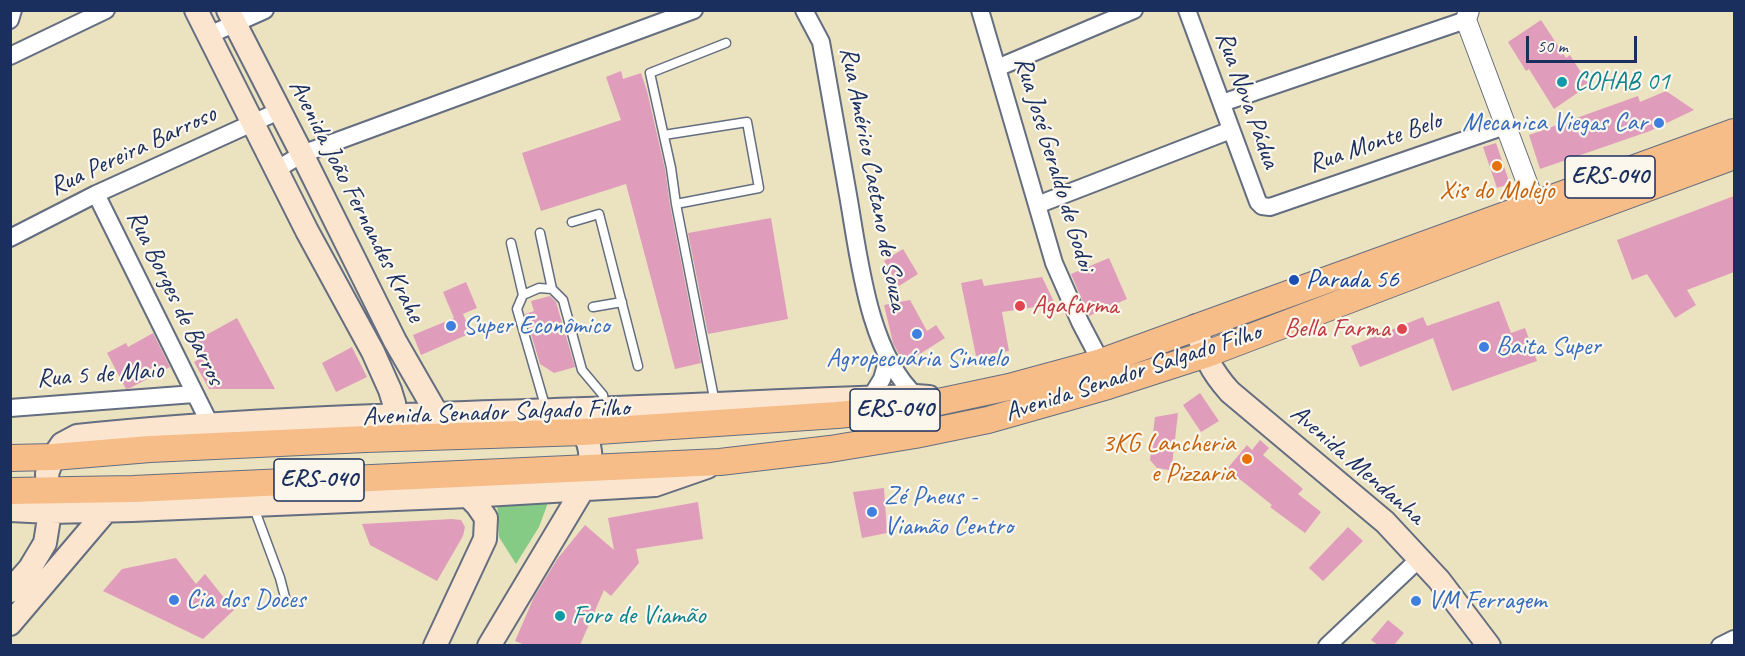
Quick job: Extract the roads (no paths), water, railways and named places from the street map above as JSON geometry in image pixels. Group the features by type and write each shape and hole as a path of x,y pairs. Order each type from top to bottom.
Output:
{"main road":[{"path":"196,10 276,170 373,352 390,390 395,416"},
{"name":"Avenida João Fernandes Krahe","path":"231,17 395,341 437,414"},
{"name":"Avenida Senador Salgado Filho","path":"10,458 184,447 583,432 910,408 1009,387 1101,362 1734,132"},
{"name":"Avenida Senador Salgado Filho","path":"10,491 50,502 106,511 468,496 586,478 830,449 915,435 988,420 1108,386 1204,355 1734,156"},
{"name":"Avenida Mendanha","path":"1196,326 1204,355 1215,375 1230,392 1385,522 1439,580 1489,645"},
{"path":"373,352 395,341"},
{"name":"Avenida Senador Salgado Filho","path":"53,457 62,444 77,436 210,424 871,397 915,396 948,399"},
{"path":"489,645 586,478 591,449 583,432 566,417 550,410"},
{"path":"10,624 16,591 45,543 50,502 47,474 53,457"},
{"name":"Avenida Senador Salgado Filho","path":"10,510 50,502 586,478 611,487 655,485 720,462"},
{"path":"567,514 611,487"},
{"path":"435,645 485,539 486,518 468,496"},
{"path":"16,591 106,511"}],"street":[{"path":"10,20 13,10"},
{"path":"10,56 106,10"},
{"path":"208,35 231,17 265,10"},
{"path":"276,170 302,154 694,10"},
{"name":"Rua Américo Caetano de Souza","path":"804,10 820,42 868,304 888,358 900,379 915,396"},
{"name":"Rua José Geraldo de Godoi","path":"980,10 1054,263 1080,322 1101,362"},
{"path":"997,68 1134,10"},
{"name":"Rua Nova Pádua","path":"1187,10 1258,202 1262,206"},
{"path":"1222,103 1468,15 1505,126 1535,204"},
{"name":"Rua Pereira Barroso","path":"10,238 96,194 279,111"},
{"name":"Rua Monte Belo","path":"1262,206 1270,207 1505,126"},
{"path":"1037,206 1231,130"},
{"name":"Rua Borges de Barros","path":"96,194 210,424"},
{"path":"871,397 882,379 888,358"},
{"name":"Rua 5 de Maio","path":"10,408 194,394"},
{"path":"1327,645 1419,559"},
{"path":"1720,645 1734,639"}],"lane":[{"path":"715,403 671,168 650,73 726,43"},
{"path":"664,135 747,122 759,188 676,204"},
{"path":"573,222 599,214 638,366"},
{"path":"540,233 552,289 563,300 582,370 603,394 606,409"},
{"path":"511,243 523,295 517,309 550,410"},
{"path":"523,295 539,288 552,289"},
{"path":"593,307 622,302"},
{"path":"253,505 280,578 286,601"}],"place":[{"name":"COHAB 01","path":"1562,82"},
{"name":"Mecanica Viegas Car","path":"1659,123"},
{"name":"Xis do Molejo","path":"1497,166"},
{"name":"Parada 56","path":"1294,280"},
{"name":"Agafarma","path":"1020,306"},
{"name":"Super Econômico","path":"451,326"},
{"name":"Bella Farma","path":"1402,329"},
{"name":"Agropecuária Sinuelo","path":"917,334"},
{"name":"Baita Super","path":"1484,347"},
{"name":"3KG Lancheria e Pizzaria","path":"1247,459"},
{"name":"Zé Pneus - Viamão Centro","path":"872,512"},
{"name":"Cia dos Doces","path":"174,600"},
{"name":"VM Ferragem","path":"1416,601"},
{"name":"Foro de Viamão","path":"560,616"}]}
